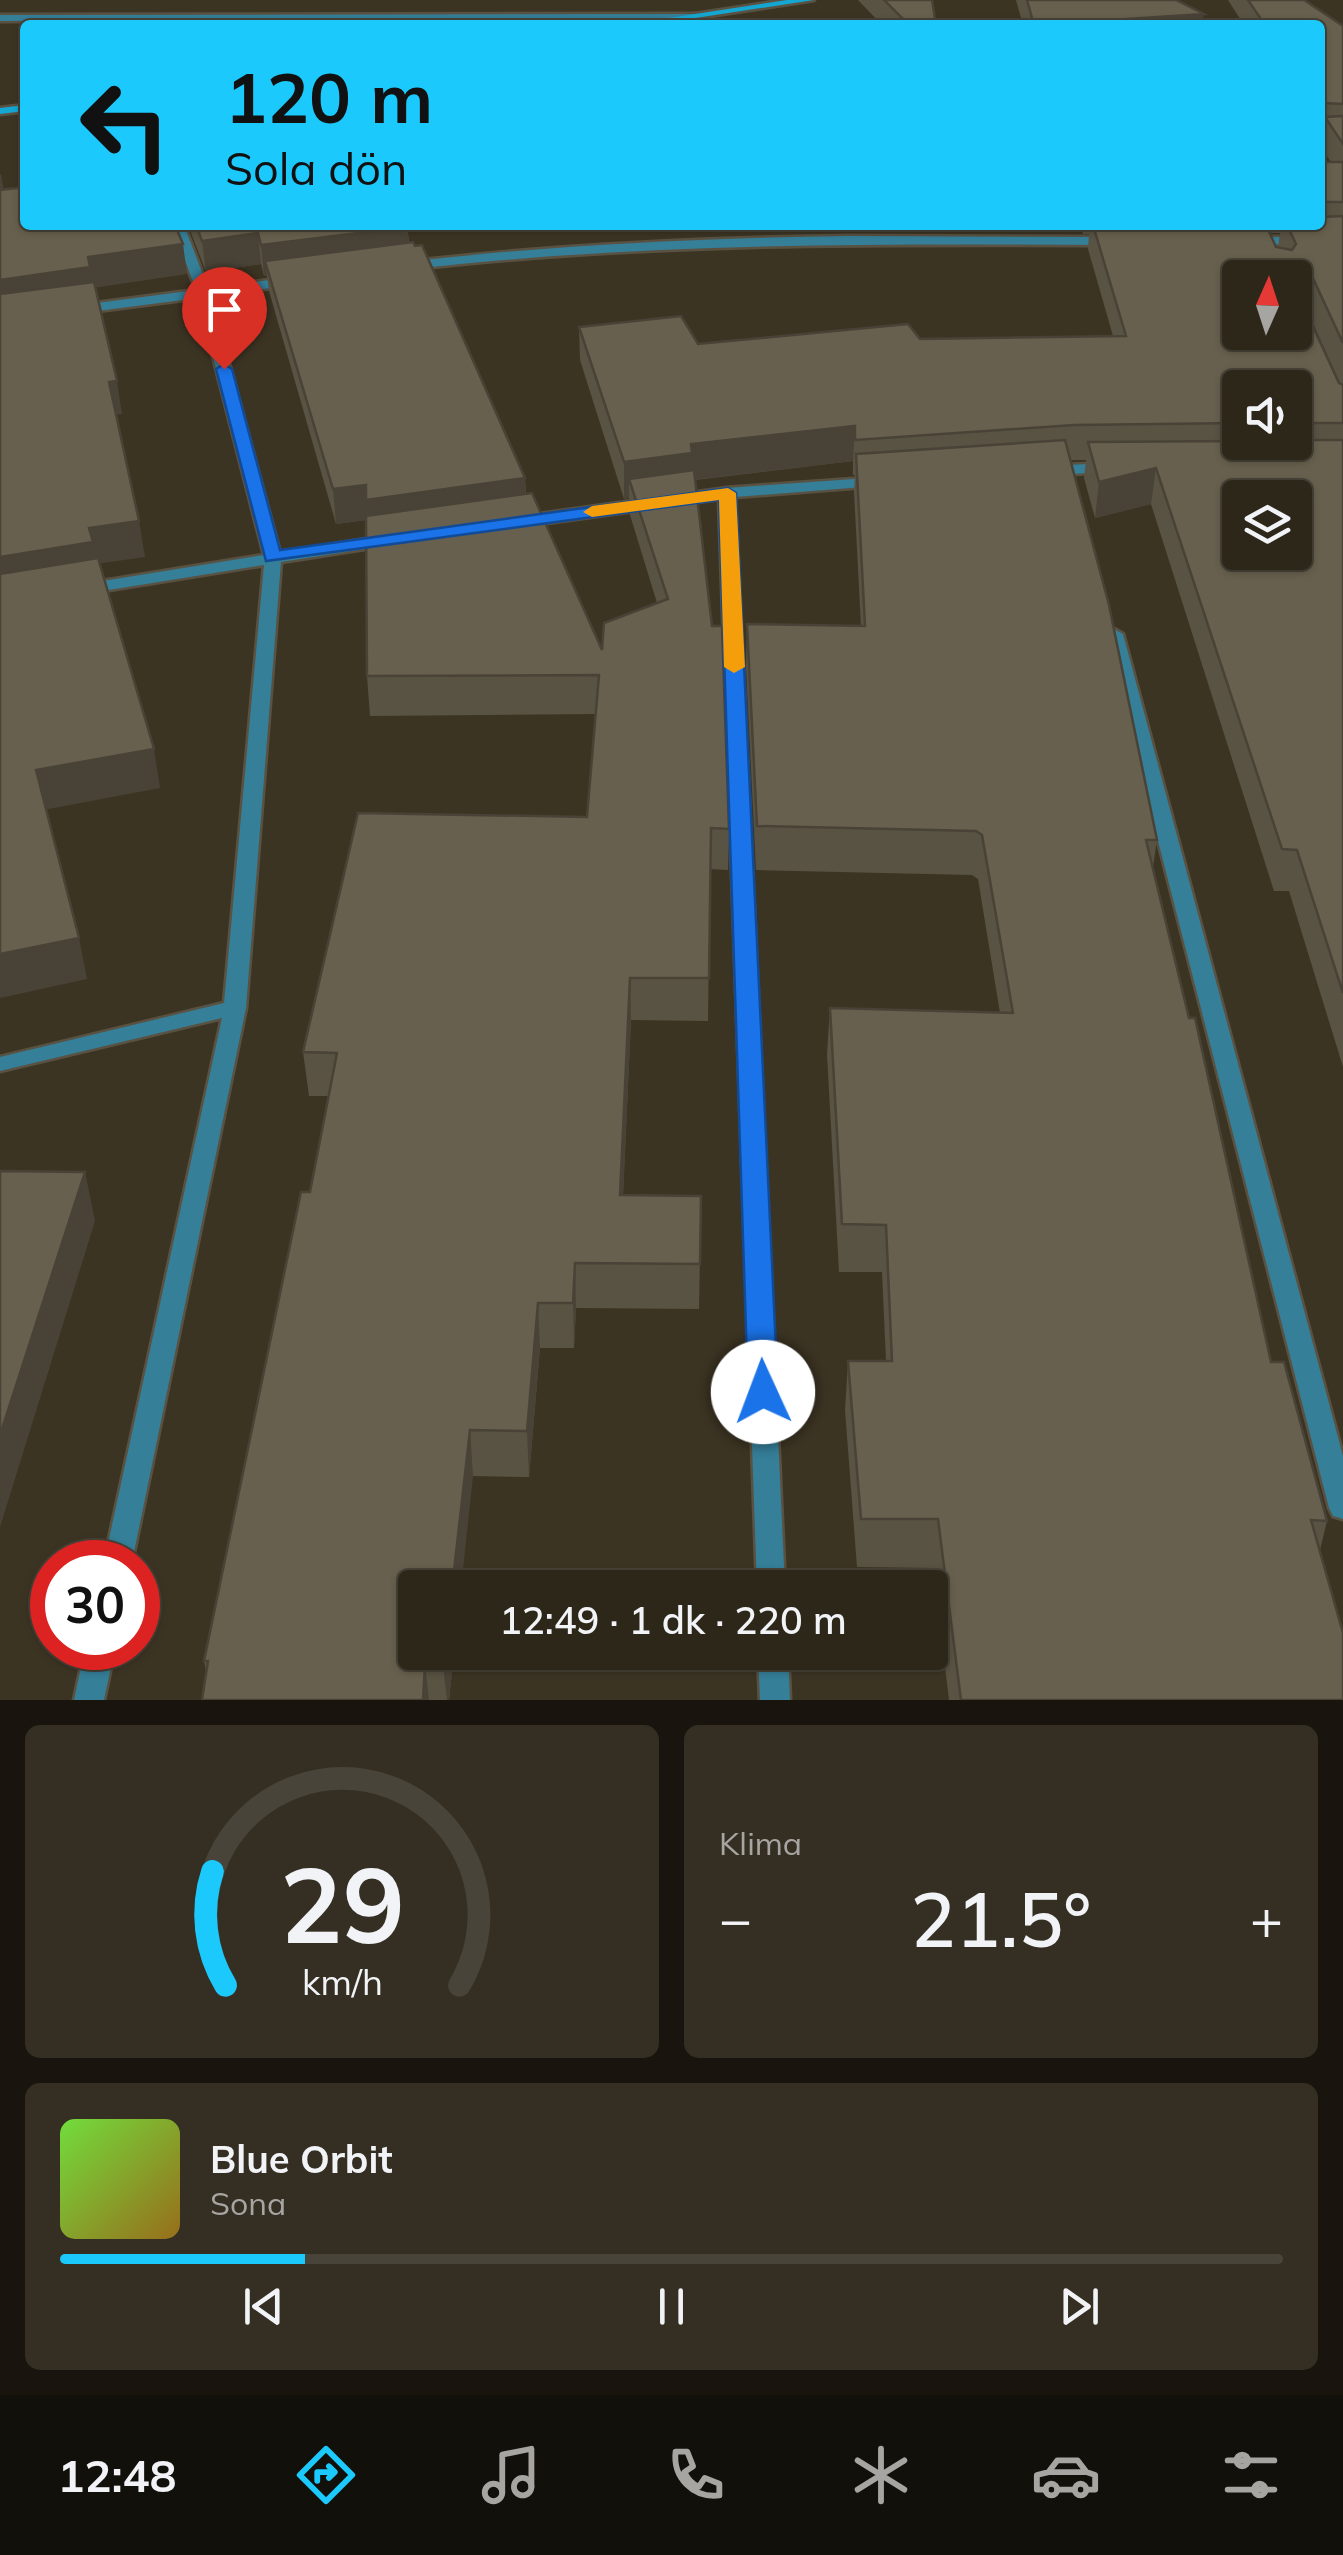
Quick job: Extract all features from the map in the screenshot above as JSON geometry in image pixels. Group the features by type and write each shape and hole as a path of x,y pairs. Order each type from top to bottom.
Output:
{"street":[{"path":"680,0 692,16"},
{"path":"664,20 809,0"},
{"path":"273,20 692,16"},
{"path":"0,18 112,20"},
{"path":"123,1540 235,1008 272,557 204,294 180,230"},
{"path":"1260,230 1268,247"},
{"path":"394,268 507,252 653,243 1128,240"},
{"path":"1226,240 1268,247 1343,241"},
{"path":"56,312 318,278"},
{"path":"1032,472 1073,479 1124,467"},
{"path":"510,524 728,493 899,481"},
{"path":"728,493 770,1570"},
{"path":"58,593 411,537"},
{"path":"1106,604 1343,1508"},
{"path":"0,1064 235,1008"},
{"path":"89,1700 95,1670"},
{"path":"774,1670 775,1700"}],"building":[{"path":"884,0 932,0 935,20 904,20"},
{"path":"1027,0 1176,0 1204,14 1111,20 1033,20"},
{"path":"1248,0 1304,0 1343,26 1343,104 1325,103 1325,20 1262,20"},
{"path":"1343,116 1343,144 1325,117"},
{"path":"1325,162 1343,162 1343,202 1325,202"},
{"path":"20,188 20,230 177,230 183,244 88,257 90,267 0,280 0,190"},
{"path":"1343,216 1343,343 1312,276 1312,260 1222,260 1222,350 1312,350 1312,324 1343,385 1343,423 1312,423 1312,370 1222,370 1222,423 1074,425 855,440 855,426 691,444 692,453 624,462 579,327 681,316 698,344 908,324 920,339 1126,336 1094,230 1268,230 1276,247 1292,250 1296,244 1289,230 1325,230 1325,217"},
{"path":"198,230 383,230 261,245 258,233 202,241"},
{"path":"413,242 415,246 422,245 525,478 366,500 366,485 333,489 265,261"},
{"path":"94,282 117,381 109,382 139,521 89,528 93,542 0,557 0,294"},
{"path":"1065,440 1109,605 1157,840 1146,840 1189,1018 1195,1018 1271,1362 1284,1362 1327,1521 1311,1520 1343,1633 1343,1700 961,1700 948,1570 944,1570 938,1519 861,1519 848,1361 892,1361 886,1225 842,1224 830,1008 1013,1013 982,835 976,831 757,826 747,624 865,626 856,454"},
{"path":"1312,440 1343,440 1343,993 1297,850 1282,849 1156,468 1099,482 1088,442 1222,441 1222,460 1312,460"},
{"path":"694,470 712,626 722,626 729,829 711,828 709,978 630,978 620,1195 701,1196 700,1264 575,1263 573,1303 538,1303 527,1431 470,1430 454,1570 398,1570 398,1670 425,1670 423,1700 202,1700 208,1661 204,1661 301,1192 310,1192 337,1053 303,1052 358,813 587,817 599,675 367,676 366,516 532,493 602,650 604,623 668,599 629,479"},
{"path":"98,558 154,749 36,770 79,938 0,954 0,574"},
{"path":"0,1171 85,1172 0,1435"}],"slow traffic":[{"path":"592,512 728,493 734,667"}],"route":[{"path":"224,369 272,557 728,493 763,1392"}]}
